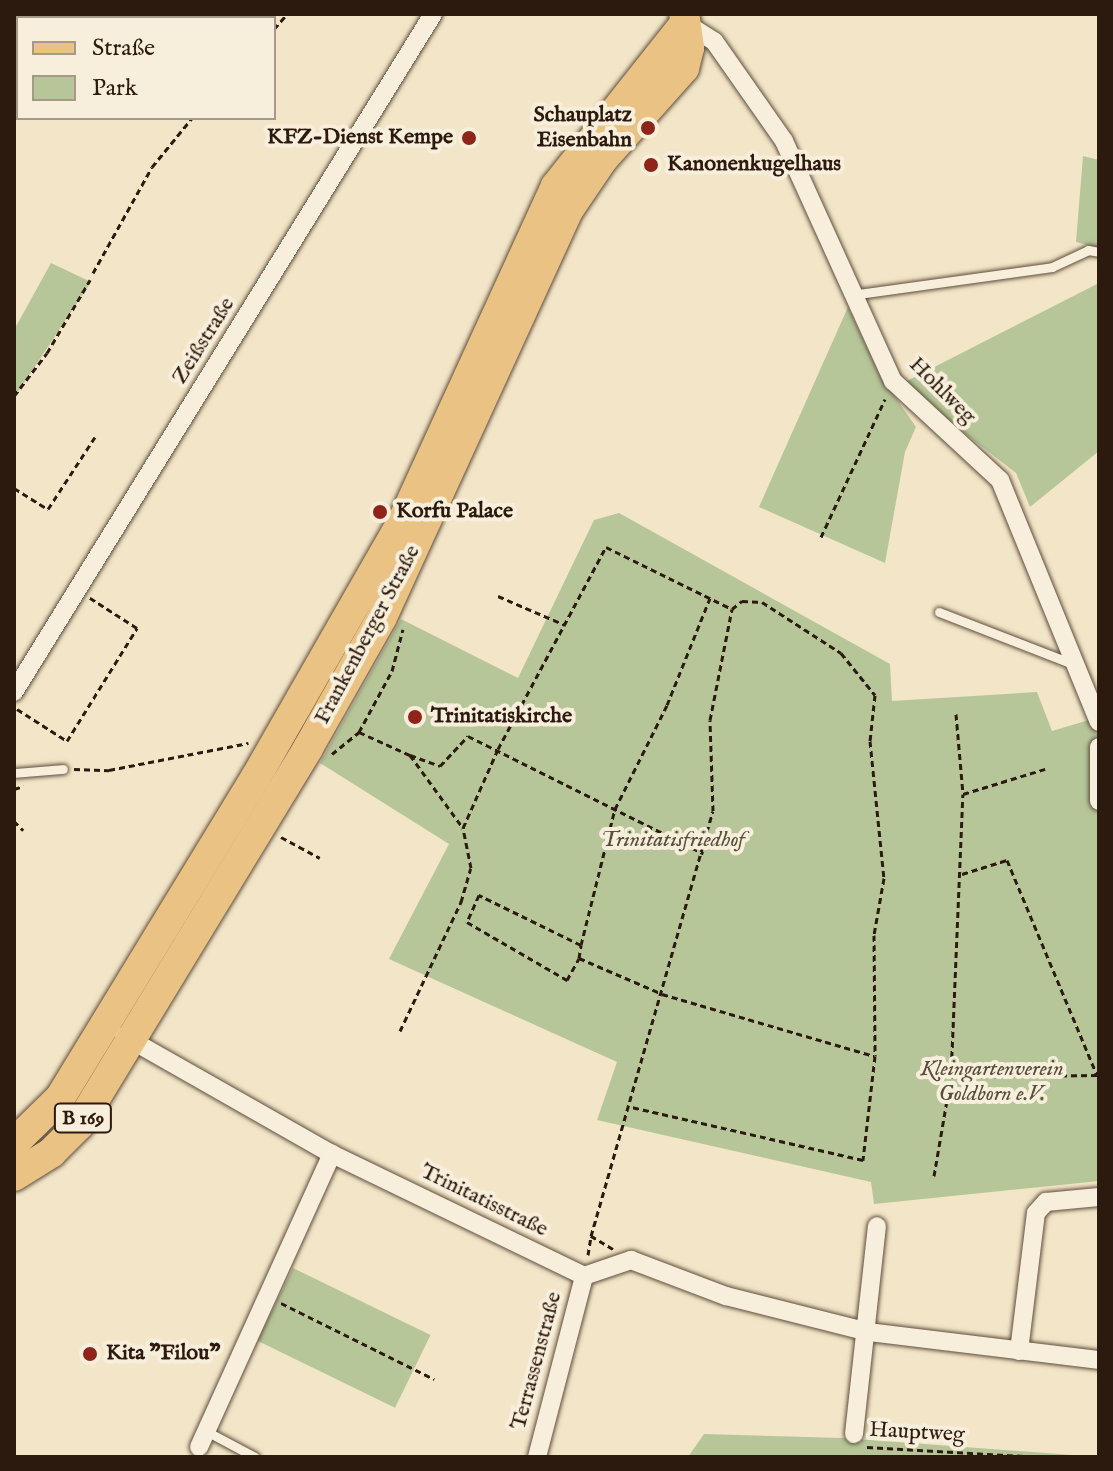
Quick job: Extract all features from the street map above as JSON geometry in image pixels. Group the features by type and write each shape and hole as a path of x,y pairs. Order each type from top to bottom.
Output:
{"main road":[{"name":"Frankenberger Straße","path":"14,1176 51,1153 79,1125 308,748 382,617 569,209 603,159 684,68 689,48 685,19"},
{"name":"Frankenberger Straße","path":"14,1143 60,1098 269,754 403,520 556,186 685,19"}],"street":[{"name":"Zeißstraße","path":"14,692 433,14"},
{"name":"Hohlweg","path":"685,19 714,41 784,141 851,295 893,381 1000,480 1080,667 1099,722"},
{"path":"1099,747 1099,801"},
{"name":"Trinitatisstraße","path":"104,1025 332,1154 584,1276"},
{"path":"203,1439 332,1154"},
{"path":"1019,1351 1036,1213 1046,1202 1099,1197"},
{"path":"854,1440 877,1226"},
{"path":"584,1276 631,1260 726,1296 868,1332 1099,1360"},
{"name":"Terrassenstraße","path":"537,1457 584,1276"}],"lane":[{"path":"851,295 1052,267 1088,250 1099,252"},
{"path":"939,612 1080,667"},
{"path":"14,773 63,769"},
{"path":"203,1439 255,1457"}],"path":[{"path":"93,273 152,167 190,120"},
{"path":"14,396 47,353 90,280"},
{"path":"821,537 893,381"},
{"path":"14,488 48,509 95,437"},
{"path":"463,828 498,749 606,547 732,609"},
{"path":"14,707 67,741 137,628 76,590"},
{"path":"498,596 565,625"},
{"path":"581,945 479,895 467,922 567,980 579,958 615,809 667,705 710,597"},
{"path":"628,1106 863,1160 875,1056 874,935 884,878 870,741 875,695 841,653 762,602 742,601 732,609 710,720 713,811 703,853 628,1106 591,1236 631,1260"},
{"path":"308,748 327,758 359,732 392,671 404,630 382,617"},
{"path":"934,1176 951,1077 962,874 963,794 956,714"},
{"path":"359,732 440,766 468,736 703,853"},
{"path":"63,769 109,770 252,742 269,754"},
{"path":"400,1031 461,902 471,868 463,828 410,755"},
{"path":"963,794 1045,769"},
{"path":"14,821 23,830"},
{"path":"290,842 320,858"},
{"path":"951,1077 1098,1075 1007,860 962,874"},
{"path":"461,902 472,909"},
{"path":"579,958 662,994 875,1056"},
{"path":"267,1296 434,1379"},
{"name":"Hauptweg","path":"854,1440 919,1450 1038,1457"},
{"path":"919,1450 921,1457"}],"green space":[{"path":"1083,156 1099,160 1099,248 1076,242"},
{"path":"51,263 91,282 14,398 14,330"},
{"path":"1099,283 1099,451 1030,507 1016,473 901,384"},
{"path":"848,307 878,372 916,427 905,452 885,563 759,507"},
{"name":"Trinitatisfriedhof","path":"619,513 890,664 892,701 1037,692 1052,731 1099,717 1099,1181 874,1204 871,1182 597,1120 617,1062 389,959 449,844 320,763 401,619 518,678 594,520"},
{"path":"293,1268 431,1335 395,1408 257,1341"},
{"path":"704,1434 843,1438 1099,1457 688,1457"}],"place":[{"name":"Schauplatz Eisenbahn","path":"648,128"},
{"name":"KFZ-Dienst Kempe","path":"469,138"},
{"name":"Kanonenkugelhaus","path":"651,165"},
{"name":"Korfu Palace","path":"380,512"},
{"name":"Trinitatiskirche","path":"415,717"},
{"name":"Kita \"Filou\"","path":"90,1354"}],"park label":[{"name":"Kleingartenverein Goldborn e.V.","path":"992,1082"}]}
